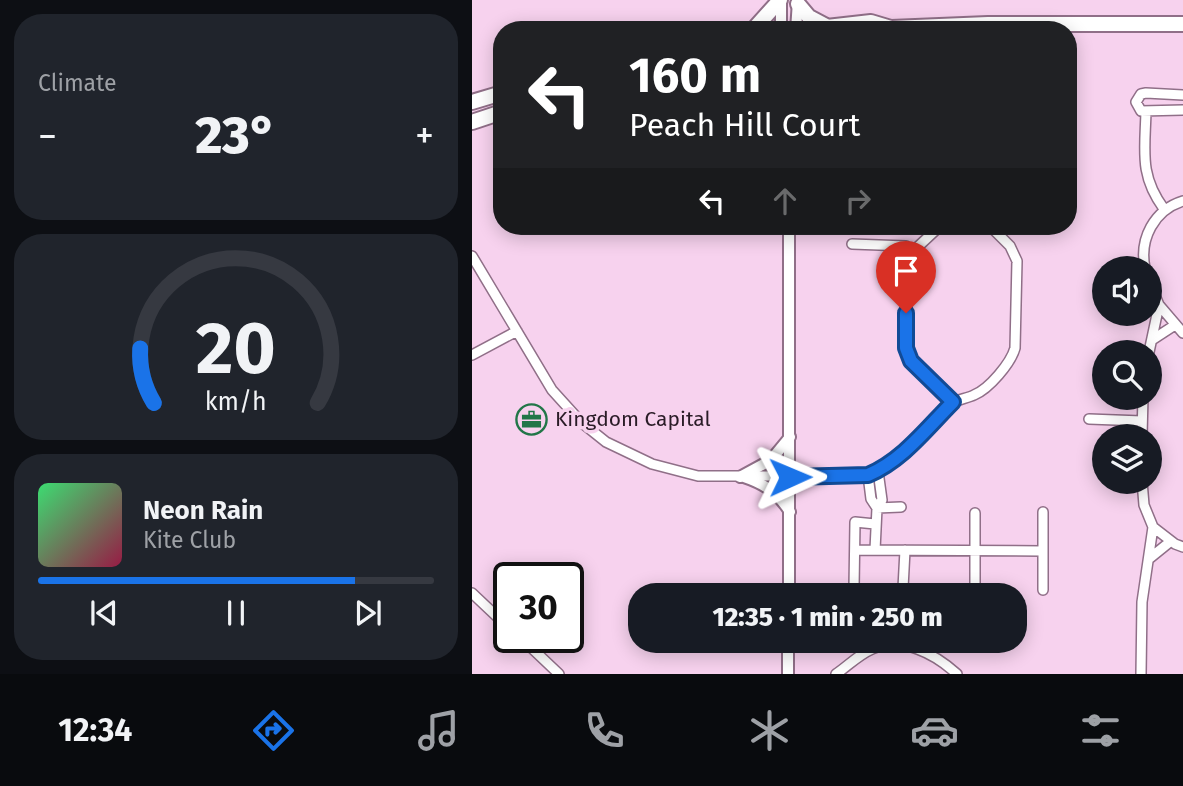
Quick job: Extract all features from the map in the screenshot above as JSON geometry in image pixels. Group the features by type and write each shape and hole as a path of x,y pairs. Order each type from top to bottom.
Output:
{"main road":[{"path":"761,21 781,0"},
{"path":"798,2 809,18 815,21"},
{"path":"1077,26 1182,24"},
{"path":"472,103 493,96"},
{"path":"472,122 493,115"}],"street":[{"path":"781,0 781,21"},
{"path":"798,2 798,21"},
{"path":"1182,95 1141,94 1136,104 1139,109 1146,111 1182,110"},
{"path":"1146,111 1146,176 1152,193 1164,209"},
{"path":"1145,256 1145,239 1150,228 1164,209 1182,201"},
{"path":"789,235 789,583"},
{"path":"930,235 908,256 906,264 906,348 911,361 953,402"},
{"path":"472,256 557,395 581,422 606,442 636,458 686,474 742,477 868,475 899,458 953,402 977,394 1009,363 1015,348 1017,261 1010,246 999,235"},
{"path":"852,244 906,246 912,252"},
{"path":"1162,309 1182,333"},
{"path":"1152,340 1175,325"},
{"path":"1152,340 1155,326"},
{"path":"472,355 517,331"},
{"path":"1089,419 1142,421 1142,410"},
{"path":"742,477 771,460 790,437"},
{"path":"875,550 877,508 882,500 878,471"},
{"path":"868,475 871,499 877,508"},
{"path":"742,477 764,484 790,512"},
{"path":"1140,674 1143,595 1153,527 1144,505 1143,494"},
{"path":"877,508 901,507"},
{"path":"1043,512 1043,590"},
{"path":"975,513 975,583"},
{"path":"854,583 855,522 875,524"},
{"path":"1153,527 1182,547"},
{"path":"1150,558 1171,541"},
{"path":"855,550 1042,551"},
{"path":"903,583 905,551"},
{"path":"472,593 493,613"},
{"path":"836,674 873,648 891,644 910,646 931,654 952,672"},
{"path":"537,653 559,674"},
{"path":"788,653 788,674"}],"place":[{"name":"Kingdom Capital","path":"532,419"}],"route":[{"path":"790,477 868,475 887,467 953,402 911,361 906,348 906,313"}]}
